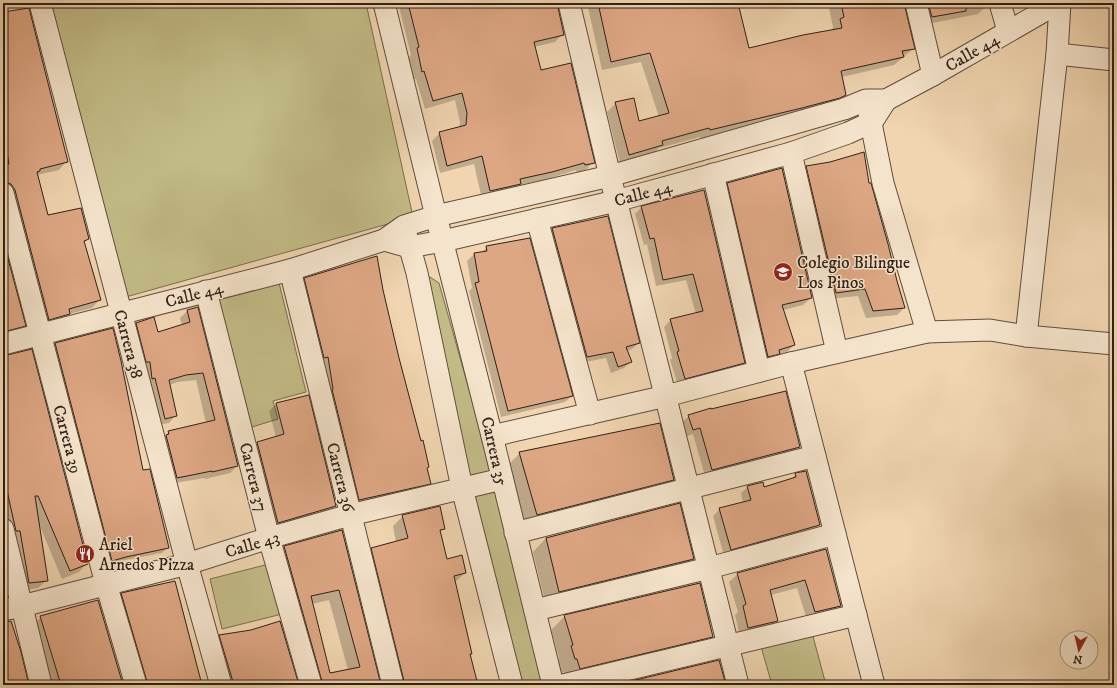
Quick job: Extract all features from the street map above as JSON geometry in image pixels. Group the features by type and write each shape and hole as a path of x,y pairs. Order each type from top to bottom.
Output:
{"street":[{"name":"Carrera 38","path":"40,3 120,314 221,685"},
{"name":"Carrera 35","path":"384,3 553,685"},
{"path":"569,3 616,201 738,685"},
{"path":"916,3 933,75"},
{"path":"1000,3 1008,31"},
{"name":"Calle 44","path":"3,344 290,270 384,240 404,226 436,216 610,176 844,109 866,100 886,100 1059,3"},
{"path":"1026,336 1057,54 1059,3"},
{"path":"1057,54 1114,60"},
{"path":"866,100 872,122 883,183 927,332"},
{"name":"Calle 44","path":"384,240 409,247 443,241 616,201 791,153 848,133 872,122 886,100"},
{"path":"791,153 836,352"},
{"path":"713,174 759,371"},
{"name":"Carrera 39","path":"3,193 106,584 136,685"},
{"path":"537,219 590,414"},
{"path":"404,226 419,281 462,488 512,685"},
{"name":"Carrera 36","path":"290,270 393,685"},
{"name":"Carrera 37","path":"206,291 269,538 311,685"},
{"path":"492,436 666,396 836,352 927,332 990,330 1026,336 1114,344"},
{"path":"791,363 874,685"},
{"path":"515,533 815,456"},
{"name":"Calle 43","path":"13,608 187,564 269,538 350,515 502,479"},
{"path":"3,529 13,608 41,685"},
{"path":"535,610 709,568 836,534"},
{"path":"563,685 856,615"}],"shaded area":[{"path":"36,3 366,3 413,217 122,298"},
{"path":"430,277 439,283 493,475 465,481 424,289"},
{"path":"279,283 306,392 273,401 278,419 249,428 217,298"},
{"path":"501,491 549,685 514,685 468,497"},
{"path":"269,564 282,614 222,629 210,579"},
{"path":"811,629 826,685 772,685 760,643"}],"building":[{"path":"408,3 557,3 564,35 534,42 541,70 571,63 595,163 585,165 584,163 520,179 521,184 490,191 482,156 447,166 439,132 466,125 467,113 462,93 433,101 424,71 422,72 417,48 419,47"},
{"path":"598,3 738,3 749,48 803,35 842,28 840,19 844,17 841,3 904,3 915,49 902,51 904,57 841,71 846,95 840,98 710,130 709,128 662,141 663,145 629,155 615,102 634,98 639,121 669,113 650,53 611,62"},
{"path":"928,3 966,3 966,11 932,17"},
{"path":"29,8 68,162 40,169 40,171 37,172 48,215 81,208 89,239 84,241 101,300 69,309 70,314 49,320 15,190 11,184 3,181 3,165 9,164 3,127 3,12"},
{"path":"864,152 869,183 871,183 905,308 873,311 865,289 836,293 806,166 830,162"},
{"path":"782,168 812,298 782,305 795,345 779,350 780,354 768,357 727,183"},
{"path":"704,190 745,363 685,379 677,352 679,351 670,319 703,311 693,274 663,280 654,238 650,239 641,206"},
{"path":"608,216 640,343 626,347 632,362 618,367 613,352 587,357 552,228"},
{"path":"530,238 573,396 508,411 475,283 479,282 474,253 487,251 486,246"},
{"path":"3,240 26,326 3,332"},
{"path":"377,256 383,290 399,358 421,441 423,440 431,484 359,500 332,389 328,357 324,358 304,278"},
{"path":"198,307 238,466 177,478 166,435 169,434 168,431 215,420 203,373 186,375 169,380 177,416 165,419 155,378 152,379 150,362 146,362 136,323 154,317 158,332 190,322 187,310"},
{"path":"113,328 143,470 150,469 169,548 112,561 55,343"},
{"path":"32,349 88,564 70,571 38,496 35,496 48,581 29,583 20,531 16,531 3,473 3,356"},
{"path":"786,391 800,447 712,470 700,428 693,430 688,415 711,408"},
{"path":"309,395 336,506 278,523 257,442 284,434 276,403"},
{"path":"660,423 674,480 537,515 519,452"},
{"path":"806,471 820,525 731,550 719,508 751,500 747,486 763,482 764,487 796,477 795,473"},
{"path":"680,503 694,559 559,592 546,538"},
{"path":"440,506 445,529 440,530 447,559 462,555 466,573 454,576 478,685 405,685 371,548 408,538 402,515"},
{"path":"342,530 381,685 323,685 284,546","holes":["339,590 360,667 330,673 311,596"]},
{"path":"826,549 841,606 815,612 805,580 770,590 778,621 748,628 743,606 746,604 737,573"},
{"path":"175,581 202,685 148,685 121,593"},
{"path":"700,583 713,637 580,669 571,646 573,645 564,615"},
{"path":"98,600 123,685 61,685 40,616"},
{"path":"11,621 21,652 29,685 3,685 3,622"},
{"path":"280,621 299,685 234,685 219,635 251,630"},
{"path":"719,660 726,685 615,685"}],"place":[{"name":"Colegio Bilingue Los Pinos","path":"783,272"},
{"name":"Ariel Arnedos Pizza","path":"85,554"}]}
